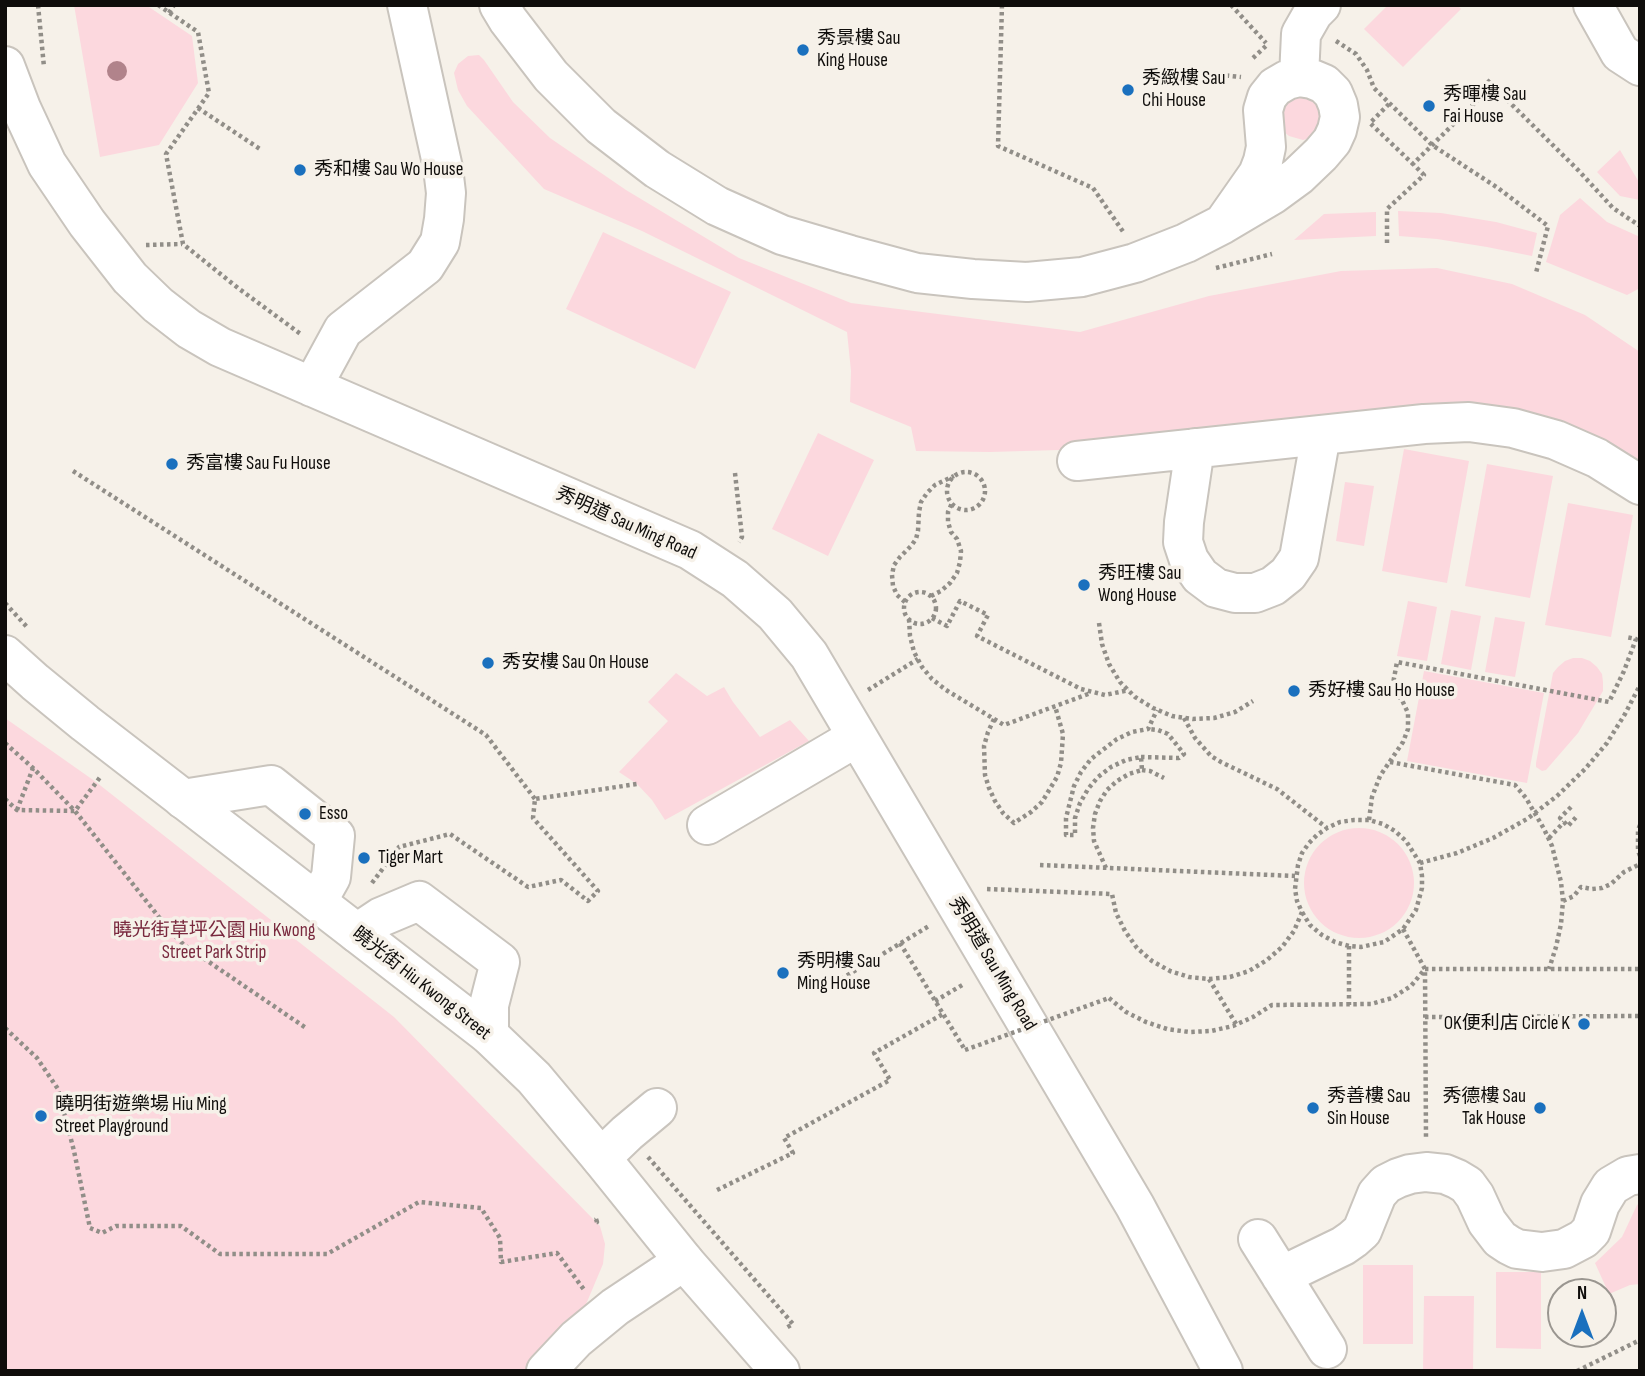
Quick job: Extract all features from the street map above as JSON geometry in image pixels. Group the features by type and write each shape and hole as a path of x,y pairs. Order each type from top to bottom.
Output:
{"street":[{"path":"320,371 343,330 425,266 440,242 446,193 443,169 407,5"},
{"path":"499,5 551,76 601,126 657,169 717,206 782,235 850,256 917,273 973,279 1027,282 1082,276 1135,263 1223,225 1298,176 1332,141 1340,117 1333,93 1324,85 1299,77 1275,87 1263,110 1266,147 1263,161 1258,174 1223,225"},
{"path":"1593,5 1620,52 1640,66"},
{"path":"1297,28 1299,77"},
{"name":"秀明道 Sau Ming Road","path":"5,66 20,108 47,164 87,222 130,278 158,305 189,329 220,347 320,371 690,550 735,579 775,614 809,655 1135,1206 1223,1371"},
{"path":"1077,461 1424,424 1469,422 1513,428 1556,440 1597,458 1640,485"},
{"path":"1195,449 1184,522 1183,542 1189,561 1200,576 1216,587 1235,593 1255,593 1273,586 1288,574 1299,558 1321,435"},
{"name":"曉光街 Hiu Kwong Street","path":"5,655 75,715 489,1035 534,1078 684,1261 780,1371"},
{"path":"707,825 857,737"},
{"path":"183,799 271,786 335,836 331,877 317,902"},
{"path":"357,933 381,917 419,901 500,962 489,1005 489,1035"},
{"path":"601,1158 657,1108"},
{"path":"1281,1276 1353,1239 1362,1231 1377,1194 1386,1184 1410,1174 1445,1174 1457,1179 1467,1185 1475,1196 1487,1222 1500,1239 1517,1249 1542,1252 1564,1249 1583,1239 1594,1224 1600,1204 1611,1186 1628,1176 1640,1174"},
{"path":"1258,1239 1327,1349"},
{"path":"547,1371 576,1339 615,1307 684,1261"}],"path":[{"path":"38,5 45,75"},
{"path":"158,5 198,32 209,93 166,154 183,244"},
{"path":"169,13 174,5"},
{"path":"1002,5 998,146 1093,188 1126,236 1114,239"},
{"path":"1231,5 1340,42 1356,54 1367,70 1374,88 1432,145 1498,188 1548,226 1536,273"},
{"path":"1252,59 1297,28"},
{"path":"1239,85 1247,68"},
{"path":"1170,70 1241,77"},
{"path":"1487,80 1613,208 1640,226"},
{"path":"1413,164 1492,86"},
{"path":"1387,243 1387,209 1424,175 1370,123 1389,104"},
{"path":"198,108 260,149"},
{"path":"137,245 183,244 238,288 320,371"},
{"path":"73,471 486,735 535,799 533,818 598,891 588,901 561,880 528,887 450,834 400,847 367,889"},
{"path":"905,602 897,595 893,586 894,565 915,539 921,502 927,493 935,485 960,473 966,472 982,480 985,493 975,508 962,509 952,503 947,492 954,477"},
{"path":"735,473 742,537"},
{"path":"931,596 950,583 960,562 961,551 948,522 952,503"},
{"path":"916,592 931,596 936,605 932,618 923,623 909,619 904,611 907,597 916,592"},
{"path":"932,618 947,626 960,601 988,615 977,636 1092,693 1105,695 1129,690"},
{"path":"909,619 910,636 918,659 932,679 1004,725 1092,693"},
{"path":"1099,623 1109,664 1120,682 1135,697 1157,710 1183,718 1214,718 1235,712 1253,701"},
{"path":"1369,820 1372,797 1380,776 1403,742 1408,729 1408,713 1402,699 1392,689 1397,662 1609,702 1625,671 1636,639 1626,637"},
{"path":"868,690 918,659"},
{"path":"1420,863 1457,853 1493,838 1535,813 1557,796 1600,752 1640,685"},
{"path":"994,719 984,746 985,775 995,801 1014,823 1042,802 1057,777 1063,734 1055,706"},
{"path":"1148,729 1157,710"},
{"path":"1183,718 1195,738 1211,756 1277,789 1327,828"},
{"path":"1148,729 1168,734 1184,754 1179,758 1141,757 1111,767 1088,789 1080,803 1074,835 1066,835 1066,818 1074,786 1091,759 1117,739 1148,729"},
{"path":"5,743 75,811 184,945 306,1028"},
{"path":"1141,757 1142,770"},
{"path":"1390,762 1515,786 1526,798 1549,838 1558,864 1563,901 1561,924 1549,969"},
{"path":"17,810 33,768"},
{"path":"1106,867 1094,842 1093,828 1095,814 1107,790 1117,780 1142,770 1164,778"},
{"path":"75,811 96,782"},
{"path":"535,799 637,783"},
{"path":"5,799 17,810 75,811"},
{"path":"1570,807 1560,818 1568,826 1578,815"},
{"path":"1369,820 1383,824 1406,841 1420,863 1421,900 1403,929 1384,942 1349,946 1322,935 1310,925 1297,901 1295,876 1302,853 1317,835 1340,822 1369,820"},
{"path":"1549,838 1564,822"},
{"path":"1640,825 1640,856"},
{"path":"1040,864 1295,876"},
{"path":"1563,901 1581,887 1592,889 1611,884 1640,864"},
{"path":"987,889 1112,894 1116,913 1137,948 1170,971 1209,979 1230,977 1249,971 1266,960 1282,947 1294,931 1302,912"},
{"path":"823,990 929,926"},
{"path":"1403,929 1425,969 1426,1172"},
{"path":"900,943 965,1050 1109,998 1126,1012 1167,1029 1211,1031 1253,1017 1272,1005 1371,1004 1392,998 1410,986 1425,969 1640,969"},
{"path":"1349,946 1349,1005"},
{"path":"1209,979 1236,1024"},
{"path":"935,1001 964,984"},
{"path":"717,1190 793,1153 784,1138 890,1080 874,1053 943,1014"},
{"path":"1425,1017 1640,1016"},
{"path":"5,1028 37,1058 58,1089 90,1228 102,1233 116,1226 181,1226 220,1254 327,1254 419,1202 481,1209 500,1238 501,1262 557,1253 588,1295"},
{"path":"1577,1371 1640,1340"}],"green space":[{"path":"74,5 146,5 192,36 198,83 159,145 100,157"},
{"path":"1388,5 1457,5 1461,9 1403,67 1364,29"},
{"path":"479,55 513,102 550,138 626,190 739,258 851,303 1080,332 1209,296 1341,271 1437,268 1512,284 1585,315 1640,352 1640,472 1573,435 990,452 916,451 911,427 850,402 851,371 847,332 642,231 544,189 467,106 458,90 454,73 458,64 468,56"},
{"path":"1304,95 1317,101 1323,121 1310,138 1303,140 1283,131 1280,110 1289,98"},
{"path":"1620,150 1640,184 1640,200 1620,196 1597,172"},
{"path":"1580,198 1607,222 1640,237 1640,288 1627,295 1546,262 1560,215"},
{"path":"1398,211 1441,213 1496,222 1537,233 1532,256 1437,239 1399,236"},
{"path":"1376,212 1376,236 1294,240 1324,214"},
{"path":"603,232 731,292 695,369 566,309"},
{"path":"818,433 874,460 828,556 772,529"},
{"path":"1404,449 1469,461 1447,583 1382,571"},
{"path":"1487,464 1553,476 1530,598 1465,586"},
{"path":"1345,482 1374,486 1364,546 1336,541"},
{"path":"1568,503 1633,515 1611,637 1545,625"},
{"path":"1408,601 1437,607 1427,661 1397,656"},
{"path":"1451,610 1481,616 1471,670 1441,664"},
{"path":"1495,617 1525,622 1515,677 1485,672"},
{"path":"1573,658 1590,661 1597,667 1602,674 1603,691 1578,733 1546,770 1542,771 1536,767 1536,763 1553,673 1565,661"},
{"path":"1424,671 1544,693 1527,783 1407,761"},
{"path":"676,673 707,696 724,687 760,737 790,720 809,741 665,820 637,784 619,772 668,721 648,702"},
{"name":"曉光街草坪公園 Hiu Kwong Street Park Strip","path":"5,718 96,782 394,1017 600,1226 605,1244 603,1264 584,1309 525,1371 5,1371"},
{"path":"1359,828 1380,832 1398,844 1410,862 1414,883 1410,904 1398,922 1380,934 1359,938 1338,934 1320,922 1308,904 1304,883 1308,862 1320,844 1338,832"},
{"path":"1640,1203 1640,1284 1617,1291 1617,1278 1602,1278 1595,1263 1622,1237"},
{"path":"1363,1265 1413,1265 1413,1344 1363,1344"},
{"path":"1496,1272 1541,1272 1541,1349 1496,1348"},
{"path":"1424,1296 1474,1296 1473,1371 1423,1371"}],"place":[{"name":"秀景樓 Sau King House","path":"803,50"},
{"name":"秀緻樓 Sau Chi House","path":"1128,90"},
{"name":"秀暉樓 Sau Fai House","path":"1429,106"},
{"name":"秀和樓 Sau Wo House","path":"300,170"},
{"name":"秀富樓 Sau Fu House","path":"172,464"},
{"name":"秀旺樓 Sau Wong House","path":"1084,585"},
{"name":"秀安樓 Sau On House","path":"488,663"},
{"name":"秀好樓 Sau Ho House","path":"1294,691"},
{"name":"Esso","path":"305,814"},
{"name":"Tiger Mart","path":"364,858"},
{"name":"秀明樓 Sau Ming House","path":"783,973"},
{"name":"OK便利店 Circle K","path":"1584,1024"},
{"name":"秀善樓 Sau Sin House","path":"1313,1108"},
{"name":"秀德樓 Sau Tak House","path":"1540,1108"},
{"name":"曉明街遊樂場 Hiu Ming Street Playground","path":"41,1116"}]}
